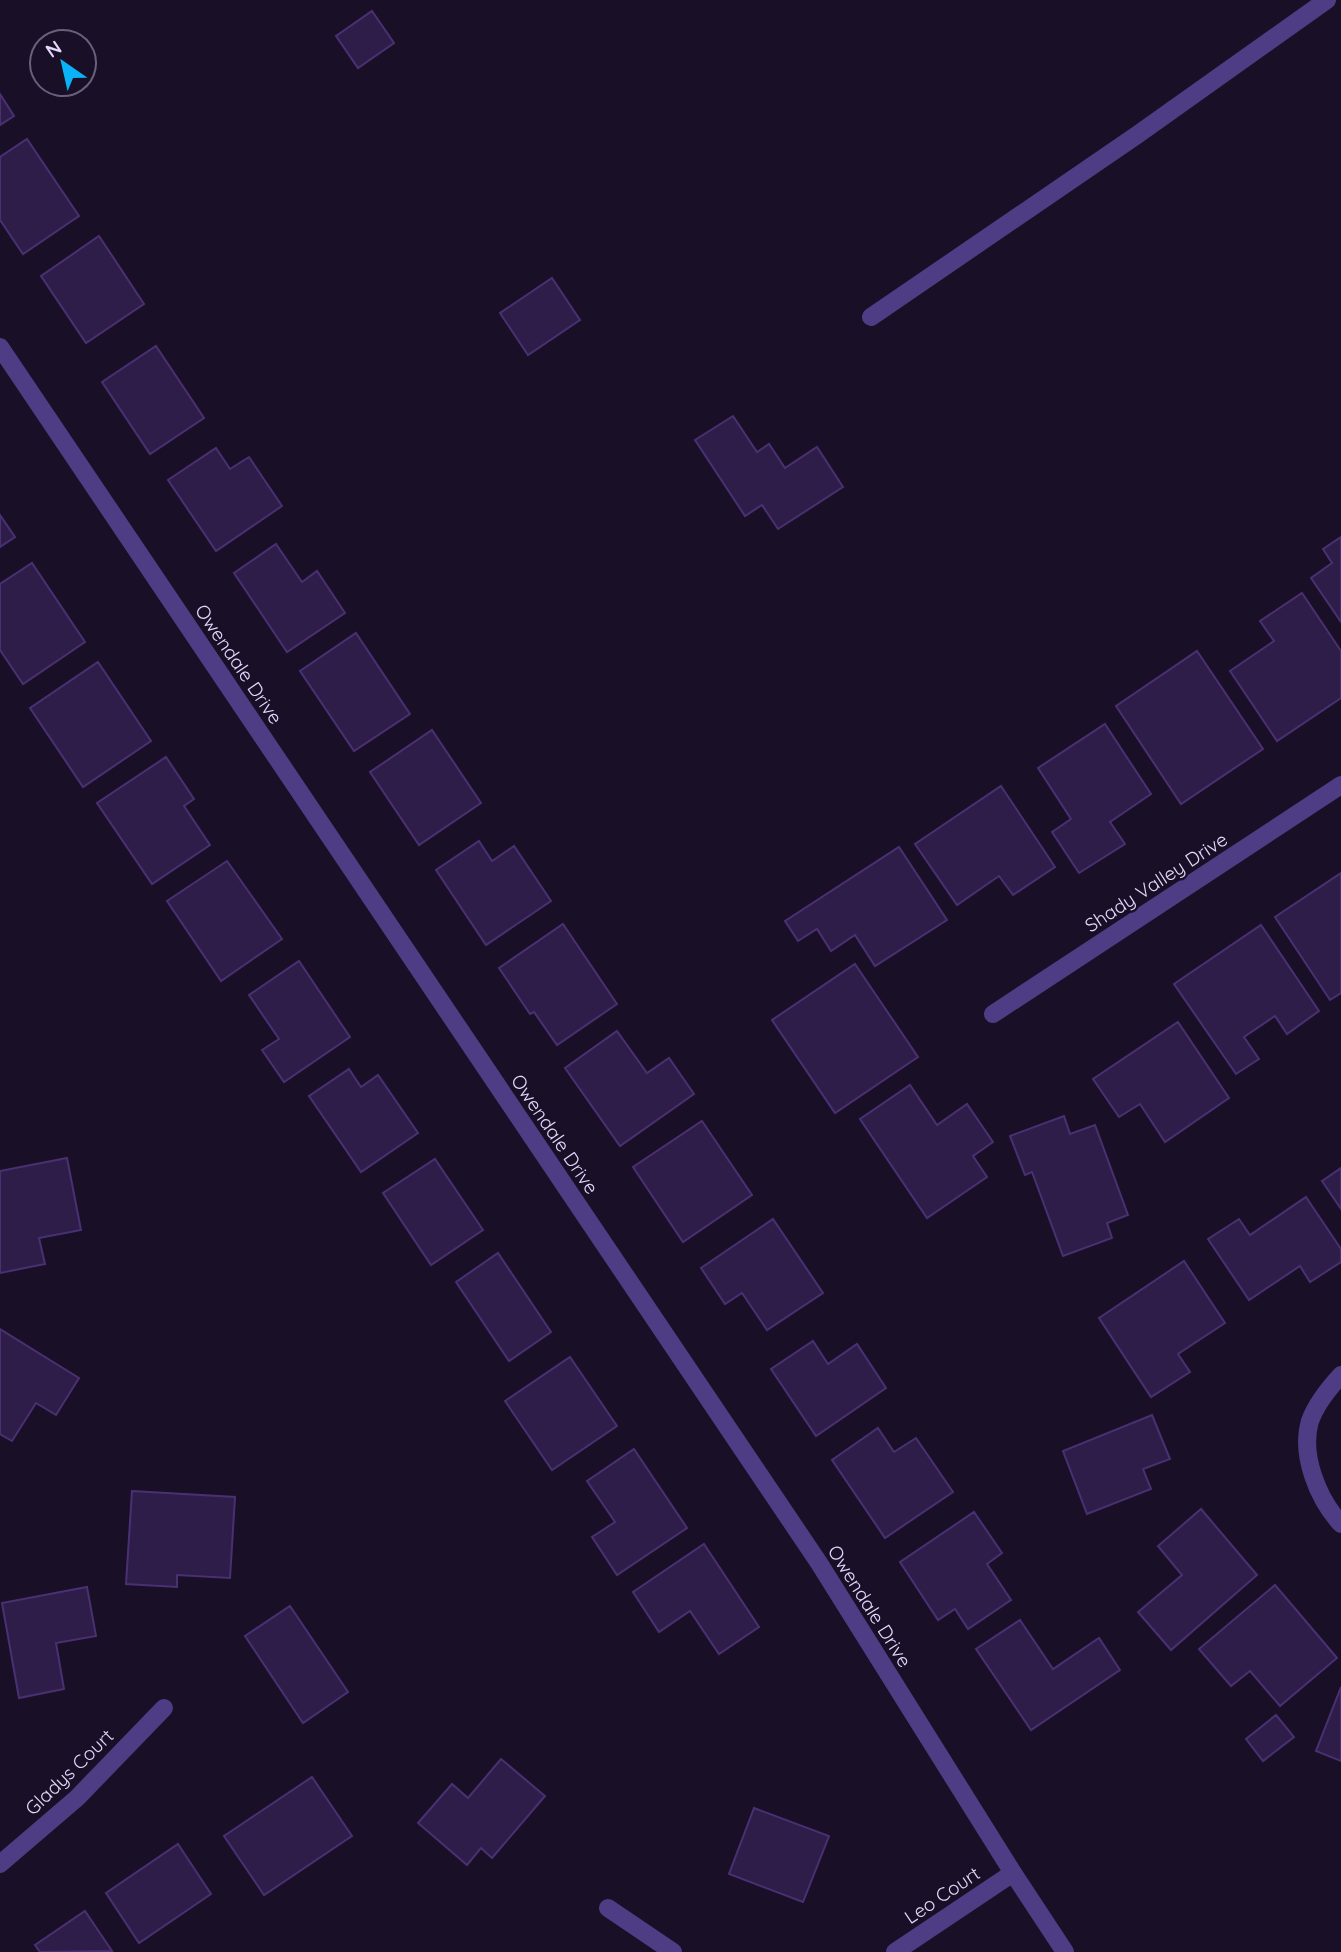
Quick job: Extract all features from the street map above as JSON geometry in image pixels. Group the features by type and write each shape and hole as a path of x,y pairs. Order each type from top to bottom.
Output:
{"street":[{"path":"871,317 1148,128 1327,0"},
{"name":"Owendale Drive","path":"0,347 819,1563 1065,1952"},
{"name":"Shady Valley Drive","path":"993,1014 1341,785"},
{"path":"1341,1375 1328,1390 1311,1420 1307,1441 1315,1481 1332,1514 1341,1524"},
{"name":"Gladys Court","path":"0,1864 77,1798 164,1708"},
{"name":"Leo Court","path":"895,1952 1013,1873"},
{"path":"608,1908 673,1952"}],"building":[{"path":"372,11 394,43 358,68 336,36"},
{"path":"0,94 14,116 0,125"},
{"path":"27,139 79,216 23,254 0,220 0,157"},
{"path":"99,236 144,304 86,343 41,276"},
{"path":"552,278 580,320 528,355 500,313"},
{"path":"156,346 204,418 150,454 102,382"},
{"path":"733,416 757,452 769,444 785,468 817,447 843,487 778,529 762,505 745,516 695,440"},
{"path":"216,448 230,469 249,457 282,506 216,551 168,480"},
{"path":"0,515 15,537 0,547"},
{"path":"1341,537 1341,622 1311,578 1332,563 1323,549"},
{"path":"276,544 302,582 317,571 345,613 287,652 234,573"},
{"path":"32,563 85,642 23,684 0,650 0,584"},
{"path":"1302,593 1341,651 1341,698 1277,741 1230,671 1274,641 1260,621"},
{"path":"356,633 410,714 354,751 300,671"},
{"path":"1197,651 1263,749 1181,804 1116,706"},
{"path":"98,662 151,741 83,787 30,708"},
{"path":"1105,724 1151,794 1110,822 1125,844 1079,873 1052,832 1071,819 1038,768"},
{"path":"432,730 481,803 419,845 370,772"},
{"path":"166,757 194,799 184,806 210,845 152,884 97,803"},
{"path":"1001,786 1055,867 1013,895 999,876 957,905 915,844"},
{"path":"479,841 492,861 514,846 551,901 486,945 436,870"},
{"path":"899,847 947,920 875,966 855,935 831,951 817,929 798,941 785,921"},
{"path":"227,861 282,939 221,981 167,901"},
{"path":"1341,873 1341,993 1330,1000 1275,917"},
{"path":"563,924 617,1004 557,1045 534,1012 530,1014 499,968"},
{"path":"1261,925 1319,1011 1287,1034 1275,1016 1244,1037 1259,1059 1236,1074 1174,984"},
{"path":"299,961 350,1037 284,1082 262,1050 279,1039 249,995"},
{"path":"855,964 918,1057 835,1113 772,1020"},
{"path":"1178,1022 1229,1098 1165,1142 1140,1104 1119,1117 1093,1079"},
{"path":"617,1031 647,1073 669,1058 694,1094 620,1146 565,1068"},
{"path":"349,1069 361,1087 378,1075 418,1133 361,1172 309,1096"},
{"path":"910,1085 937,1125 967,1104 993,1142 973,1156 987,1177 927,1218 860,1119"},
{"path":"1064,1116 1070,1134 1095,1125 1128,1215 1107,1223 1112,1238 1063,1256 1032,1172 1025,1175 1010,1136"},
{"path":"702,1121 752,1195 683,1242 633,1167"},
{"path":"67,1158 81,1230 39,1238 45,1264 0,1273 0,1171"},
{"path":"435,1159 483,1230 431,1265 383,1193"},
{"path":"1341,1168 1341,1209 1322,1181"},
{"path":"1306,1197 1341,1249 1341,1262 1310,1282 1300,1266 1249,1300 1208,1239 1239,1219 1250,1235"},
{"path":"773,1219 823,1293 767,1330 742,1293 725,1304 701,1268"},
{"path":"498,1253 551,1332 509,1361 456,1282"},
{"path":"1184,1261 1225,1323 1178,1354 1190,1372 1151,1397 1099,1318"},
{"path":"0,1329 79,1378 56,1415 36,1403 12,1441 0,1434"},
{"path":"813,1341 828,1364 857,1344 886,1388 816,1436 771,1369"},
{"path":"570,1357 617,1426 552,1470 505,1401"},
{"path":"1152,1415 1170,1459 1143,1469 1151,1489 1087,1514 1063,1451"},
{"path":"878,1428 894,1452 916,1438 953,1492 885,1538 832,1460"},
{"path":"634,1449 687,1528 617,1575 592,1537 615,1522 587,1481"},
{"path":"132,1491 235,1497 230,1578 177,1575 177,1587 126,1584"},
{"path":"1201,1509 1257,1575 1171,1650 1138,1612 1182,1575 1158,1546"},
{"path":"974,1512 1002,1553 987,1564 1011,1600 968,1629 955,1609 938,1620 900,1562"},
{"path":"704,1544 759,1627 719,1654 690,1611 659,1632 633,1592"},
{"path":"1275,1585 1337,1658 1280,1706 1250,1671 1231,1686 1199,1649"},
{"path":"87,1587 96,1636 56,1643 64,1689 19,1698 2,1603"},
{"path":"290,1606 348,1692 303,1723 245,1636"},
{"path":"1020,1620 1053,1669 1099,1638 1120,1670 1031,1730 976,1649"},
{"path":"1341,1687 1341,1761 1316,1751"},
{"path":"1276,1715 1294,1737 1263,1761 1246,1739"},
{"path":"501,1759 545,1796 492,1858 481,1848 467,1865 418,1823 452,1784 468,1798"},
{"path":"312,1777 352,1836 264,1895 224,1836"},
{"path":"754,1808 829,1836 803,1902 729,1874"},
{"path":"178,1844 211,1894 139,1943 106,1893"},
{"path":"85,1911 112,1951 40,1952 35,1945"}]}
